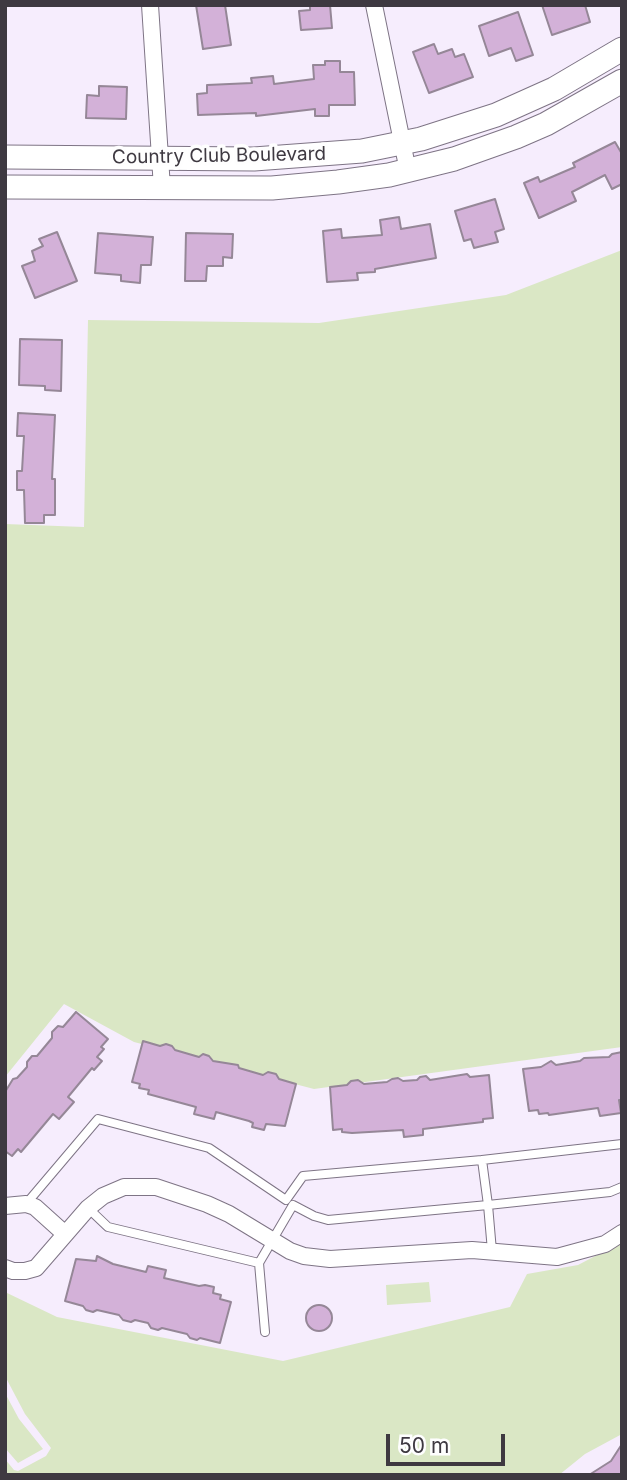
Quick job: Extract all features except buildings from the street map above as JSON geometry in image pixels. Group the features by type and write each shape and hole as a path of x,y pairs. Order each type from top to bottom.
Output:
{"main road":[{"name":"Country Club Boulevard","path":"5,158 160,159 313,156 362,151 401,144 496,115 554,89 622,49"},
{"name":"Country Club Boulevard","path":"5,187 272,188 338,183 408,171 454,159 516,137 546,124 622,81"}],"street":[{"path":"150,5 162,188"},
{"path":"374,5 408,171"},
{"path":"5,1268 24,1272 36,1268 88,1208 103,1196 124,1187 156,1187 229,1214 304,1256 330,1259 458,1251 556,1257 605,1244 622,1233"},
{"path":"5,1206 26,1204 43,1213 65,1234"}],"lane":[{"path":"26,1204 98,1119 209,1148 290,1202 314,1216 328,1220 610,1192 622,1187"},
{"path":"265,1332 259,1263 303,1176 622,1144"},
{"path":"482,1160 493,1253"},
{"path":"88,1208 108,1227 259,1263"}],"green space":[{"path":"622,250 622,1047 314,1089 134,1042 64,1004 5,1077 5,524 84,527 88,320 319,323 506,295"},
{"path":"622,1242 622,1434 585,1454 559,1475 5,1475 5,1459 18,1471 46,1456 51,1448 25,1414 5,1376 5,1292 57,1317 283,1361 510,1307 527,1274 578,1265"},
{"path":"429,1282 431,1302 387,1305 386,1285"},
{"path":"5,1393 19,1419 43,1449 18,1463 5,1448"}]}
